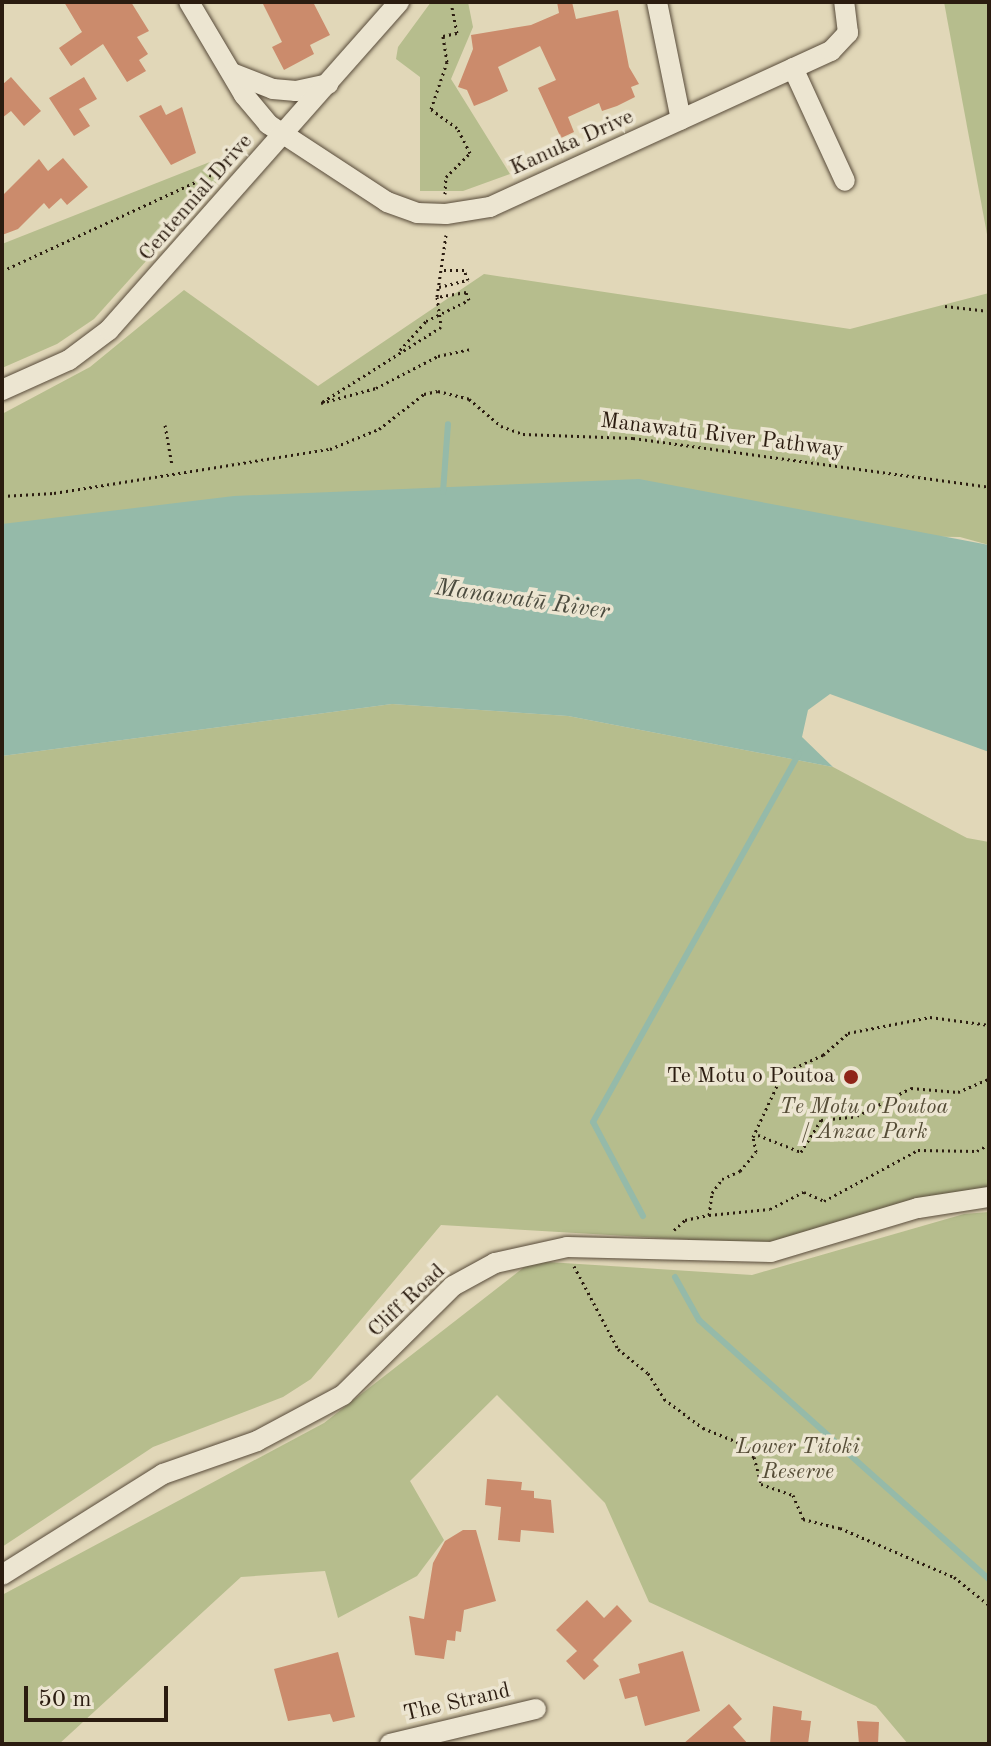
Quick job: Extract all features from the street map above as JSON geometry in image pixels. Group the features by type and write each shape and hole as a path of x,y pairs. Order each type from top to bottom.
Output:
{"street":[{"name":"Kanuka Drive","path":"189,2 255,110 283,135 387,202 446,219 490,207 842,43 849,23 844,2"},
{"name":"Centennial Drive","path":"2,390 69,360 109,330 399,2"},
{"path":"657,2 681,120"},
{"path":"793,68 845,181"},
{"path":"231,73 273,89 296,91 328,84"},
{"name":"Cliff Road","path":"2,1575 163,1474 257,1441 343,1395 453,1286 495,1263 567,1247 771,1252 918,1208 989,1197"},
{"name":"The Strand","path":"390,1744 536,1709"}],"path":[{"path":"451,2 457,33 443,36 448,60 431,109 457,128 470,153 446,177 446,219 437,297 441,327 321,403 376,388 438,356 470,349"},
{"path":"2,271 236,163 254,169"},
{"path":"438,287 468,280 464,270 441,270"},
{"path":"395,356 414,332 437,315 469,300 466,292 437,297"},
{"path":"945,306 989,311"},
{"name":"Manawatū River Pathway","path":"2,496 54,493 330,449 379,429 424,394 438,391 469,399 501,426 523,434 633,438 989,487"},
{"path":"165,425 172,463"},
{"path":"709,1215 712,1193 756,1152 753,1137 783,1073 823,1055 848,1033 930,1017 989,1025"},
{"path":"757,1134 801,1152 821,1120 857,1116 911,1088 958,1092 989,1079"},
{"path":"653,1248 685,1220 770,1209 804,1192 824,1201 907,1154 977,1151 989,1144"},
{"path":"567,1247 596,1315 618,1349 648,1373 664,1399 703,1428 740,1443 754,1457 761,1484 793,1495 803,1519 840,1528 954,1577 989,1605"}],"green space":[{"path":"431,2 468,2 473,27 451,79 510,174 463,191 420,191 420,77 396,59 398,47"},
{"path":"944,2 989,2 989,245"},
{"path":"220,158 226,172 94,319 57,344 2,368 2,244"},
{"path":"484,274 850,329 989,293 989,545 960,537 2,524 2,414 90,367 184,290 318,386"},
{"name":"Te Motu o Poutoa / Anzac Park","path":"392,704 568,716 833,767 967,838 989,842 989,1193 791,1240 746,1243 441,1225 311,1379 283,1397 153,1447 2,1547 2,756"},
{"name":"Lower Titoki Reserve","path":"989,1212 989,1744 908,1744 876,1706 649,1602 605,1503 497,1395 410,1481 444,1540 417,1576 338,1618 325,1571 241,1577 59,1744 2,1744 2,1595 324,1423 532,1261 752,1275 964,1214"}],"water":[{"name":"Manawatū River","path":"639,479 989,545 989,752 830,694 808,710 802,737 833,767 568,716 392,704 2,756 2,524 234,496"}],"building":[{"path":"64,2 131,2 149,31 137,37 148,54 139,60 146,71 127,82 103,44 71,66 59,48 82,32"},
{"path":"262,2 313,2 330,35 310,45 314,54 284,70 272,47 282,42"},
{"path":"557,2 572,2 576,19 618,10 629,67 639,84 631,87 635,97 617,106 602,111 599,103 568,117 574,132 561,138 538,88 556,80 540,46 498,67 508,91 474,106 467,90 458,87 473,49 471,35 531,25 559,13"},
{"path":"11,77 41,111 24,126 11,111 2,118 2,85"},
{"path":"84,77 97,99 79,109 90,126 74,136 49,98"},
{"path":"161,105 166,115 182,107 196,153 171,165 139,116"},
{"path":"63,158 88,187 67,205 61,198 49,209 44,203 18,229 2,235 2,196 39,159 48,171"},
{"path":"487,1479 522,1482 521,1490 534,1491 534,1498 551,1500 554,1533 521,1530 520,1542 498,1540 501,1507 485,1505"},
{"path":"463,1530 476,1530 496,1601 464,1610 461,1632 456,1631 455,1641 447,1640 444,1659 415,1655 409,1616 424,1619 433,1563 445,1541"},
{"path":"587,1600 604,1618 617,1605 632,1621 593,1660 599,1666 584,1680 566,1661 577,1651 556,1630"},
{"path":"683,1651 700,1711 645,1726 637,1696 625,1699 619,1679 640,1673 638,1664"},
{"path":"338,1652 355,1717 333,1722 330,1714 288,1721 274,1669"},
{"path":"729,1704 742,1719 733,1727 748,1744 683,1744"},
{"path":"773,1706 802,1711 801,1720 811,1721 808,1744 770,1744"},
{"path":"857,1721 879,1722 878,1744 859,1744"}],"waterway":[{"path":"443,492 448,424"},
{"path":"643,1216 593,1122 799,754"},
{"path":"675,1277 699,1320 989,1579"}],"place":[{"name":"Te Motu o Poutoa","path":"851,1077"}]}
